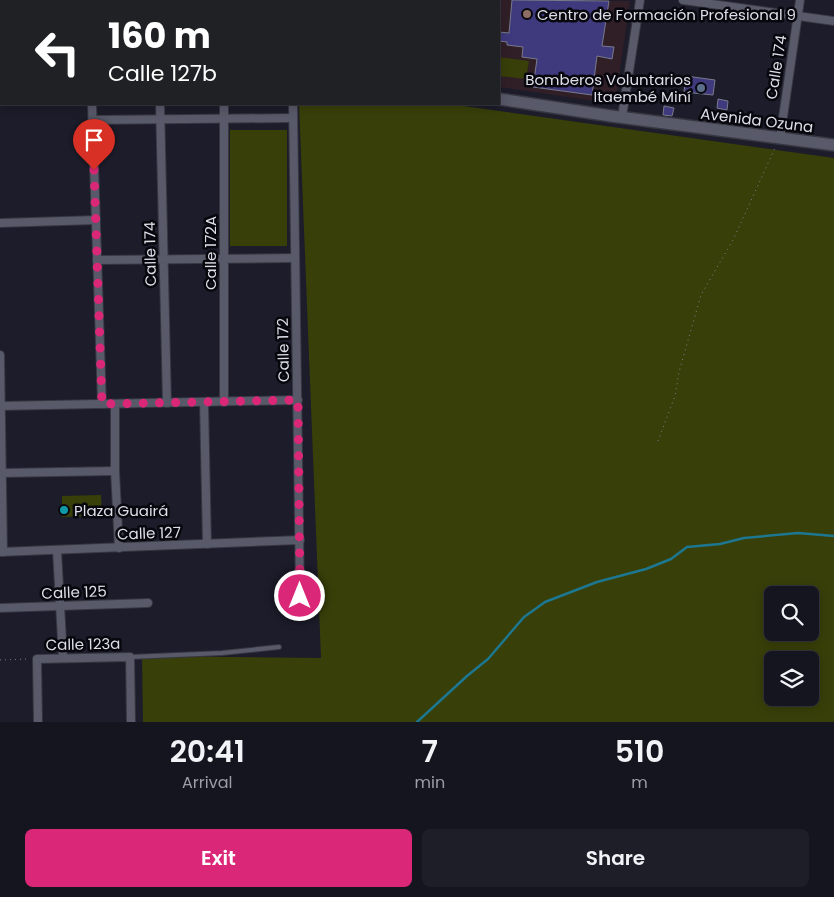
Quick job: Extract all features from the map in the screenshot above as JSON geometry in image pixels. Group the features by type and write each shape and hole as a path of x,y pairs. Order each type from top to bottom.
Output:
{"main road":[{"name":"Avenida Ozuna","path":"500,98 622,117 834,145"}],"street":[{"path":"622,117 640,0"},
{"path":"683,0 834,21"},
{"name":"Calle 174","path":"780,138 800,0"},
{"path":"92,105 102,404"},
{"name":"Calle 174","path":"160,105 167,403"},
{"name":"Calle 172A","path":"224,105 224,402"},
{"name":"Calle 172","path":"293,105 300,596"},
{"path":"92,120 293,118"},
{"path":"0,223 96,220"},
{"path":"97,260 295,258"},
{"path":"0,355 2,552"},
{"path":"0,406 298,400"},
{"path":"204,402 207,544"},
{"path":"115,404 115,471 119,548"},
{"path":"2,472 115,471"},
{"name":"Calle 127","path":"2,552 300,540"},
{"path":"57,550 64,658"},
{"name":"Calle 125","path":"0,608 148,603"},
{"path":"130,657 131,722"},
{"name":"Calle 123a","path":"37,659 130,657"},
{"path":"37,659 38,722"}],"lane":[{"path":"130,657 222,653 279,646"}],"path":[{"path":"658,441 675,396 679,372 701,295 733,240 780,138"},
{"path":"0,660 37,659"}],"shaded area":[{"path":"500,0 630,1 615,104 500,87"}],"green space":[{"path":"500,57 529,61 526,79 500,76"},
{"path":"299,105 456,105 834,158 834,722 143,722 142,656 321,658"},
{"path":"230,130 287,130 287,246 230,246"},
{"path":"101,495 102,516 62,517 62,496"}],"building":[{"path":"512,0 609,1 602,46 614,47 612,59 597,56 592,95 533,87 537,59 522,57 523,47 507,45 507,42 500,41 500,32 509,33"},
{"path":"686,76 715,80 713,95 684,92"},
{"path":"718,99 728,101 727,110 717,108"},
{"path":"664,106 674,108 672,116 663,115"}],"waterway":[{"path":"417,722 488,659 524,617 545,602 597,582 646,569 671,559 687,547 720,544 744,538 798,533 834,536"}],"place":[{"name":"Centro de Formación Profesional 9","path":"527,14"},
{"name":"Bomberos Voluntarios Itaembé Miní","path":"701,88"},
{"name":"Plaza Guairá","path":"64,510"}],"route":[{"path":"94,170 102,404 298,400 300,596"}]}
